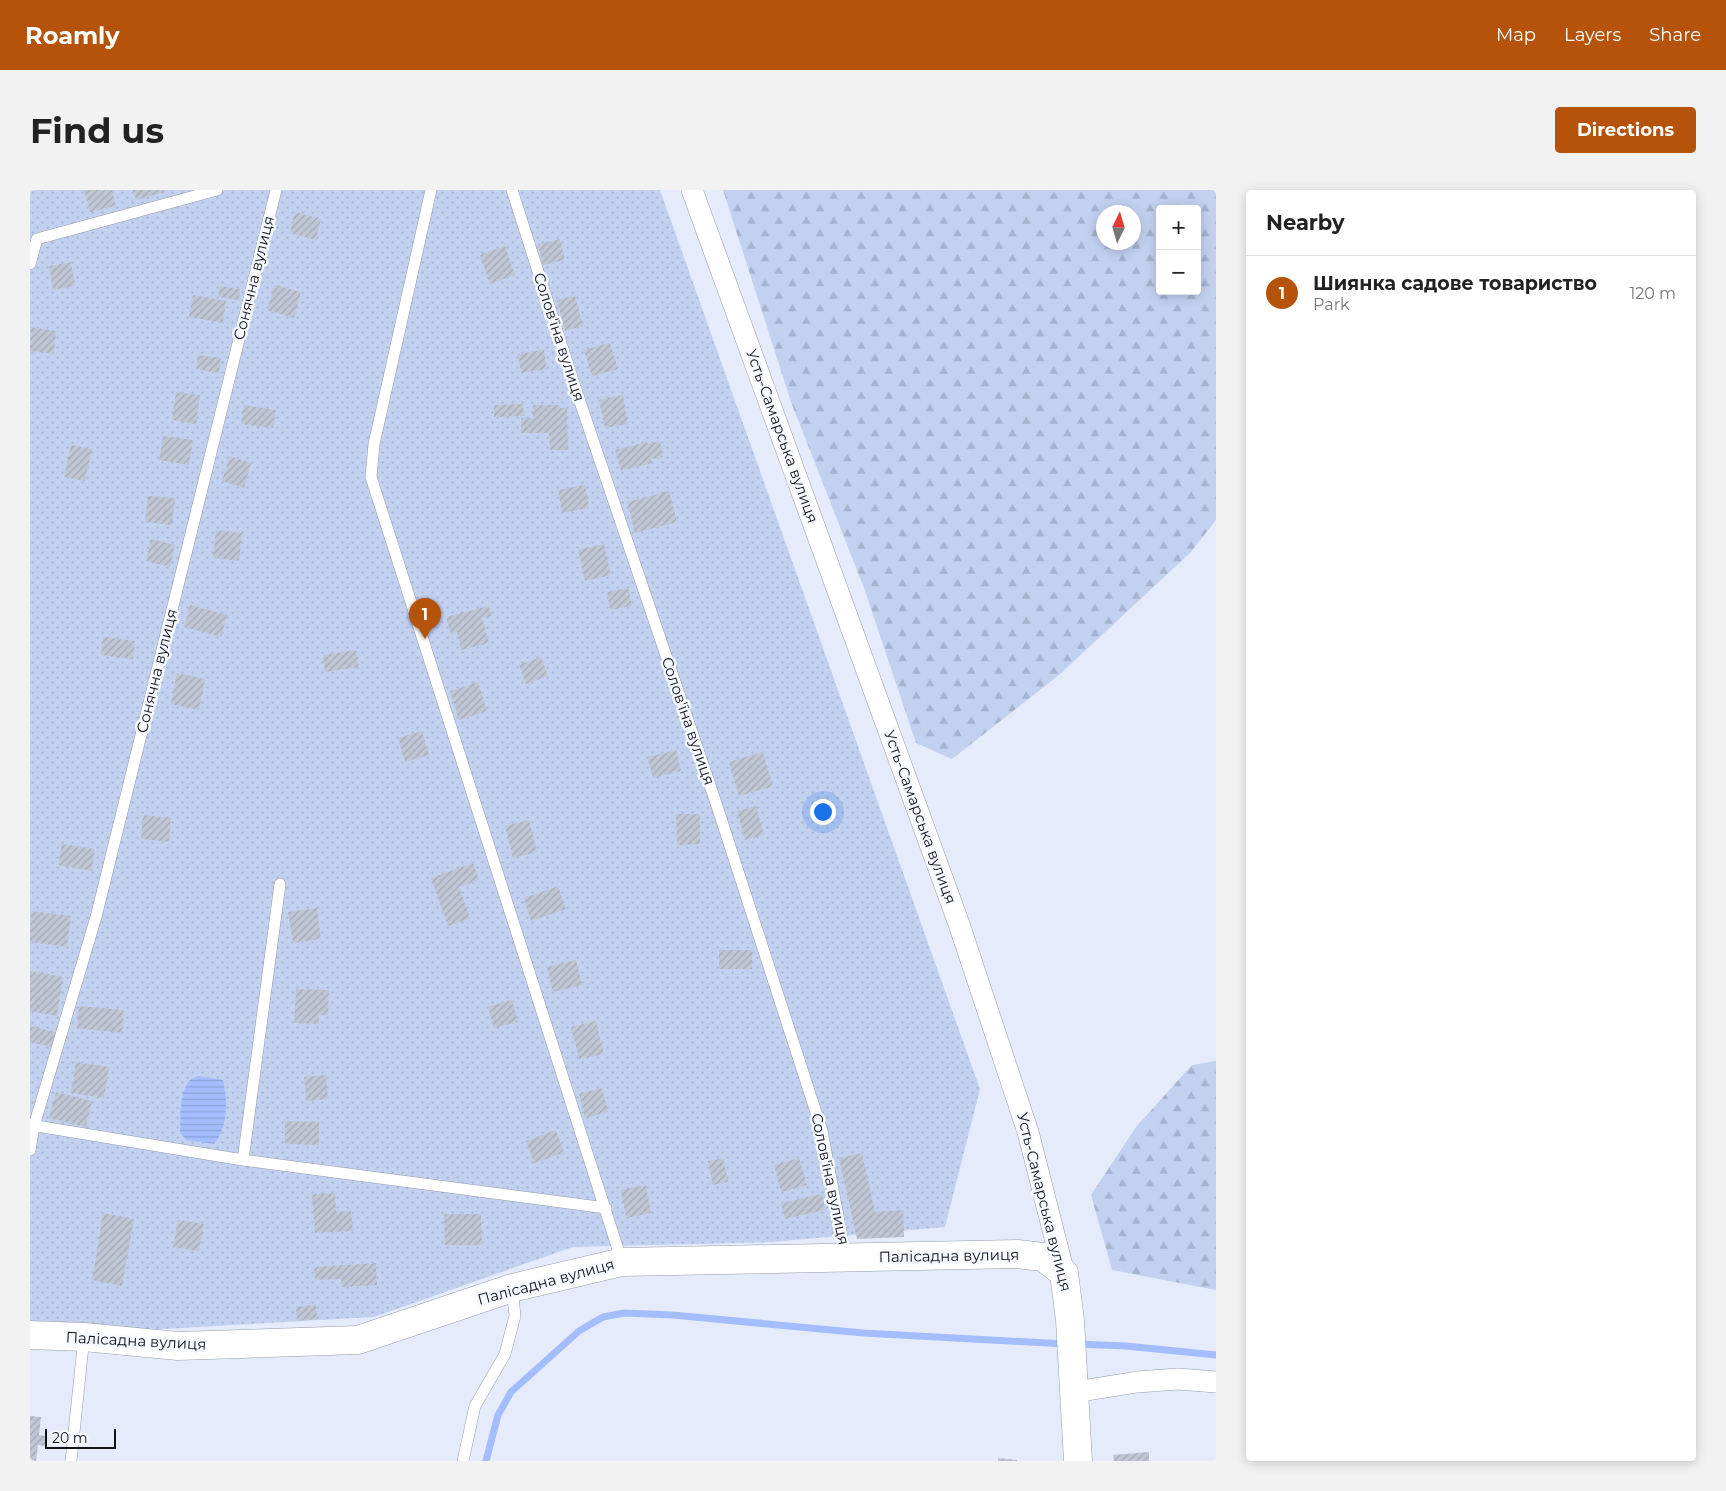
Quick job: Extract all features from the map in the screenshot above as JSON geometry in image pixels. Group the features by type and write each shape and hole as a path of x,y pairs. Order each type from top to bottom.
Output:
{"street":[{"name":"Усть-Самарська вулиця","path":"692,190 959,924 1028,1132 1064,1273 1070,1320 1078,1461"},
{"name":"Палісадна вулиця","path":"30,1336 84,1337 178,1346 358,1340 512,1288 622,1262 1017,1254 1043,1257 1064,1273"},
{"path":"1074,1381 1137,1382 1178,1379 1216,1382"}],"lane":[{"path":"30,264 37,239 217,190"},
{"name":"Сонячна вулиця","path":"30,1150 32,1126 96,917 276,190"},
{"path":"431,190 374,444 371,477 622,1262"},
{"name":"Солов'їна вулиця","path":"512,190 574,384 718,809 822,1131 847,1257"},
{"path":"243,1160 280,884"},
{"path":"32,1126 243,1160 606,1208"},
{"path":"463,1461 475,1406 505,1354 515,1316 512,1288"},
{"path":"71,1461 84,1337"}],"green space":[{"path":"30,190 660,190 980,1089 945,1227 771,1242 573,1247 374,1317 112,1332 30,1330"},
{"path":"723,190 1216,190 1216,520 1190,553 1059,675 952,759 916,743 864,588 791,402"},
{"path":"1216,1061 1216,1290 1112,1270 1091,1195 1136,1127 1192,1065"}],"water":[{"path":"199,1076 223,1080 226,1096 226,1114 222,1130 214,1144 186,1140 180,1132 184,1091 192,1079"}],"building":[{"path":"84,190 112,190 116,206 90,212"},
{"path":"133,190 163,190 164,192 136,200"},
{"path":"295,212 321,219 316,240 290,233"},
{"path":"560,239 565,260 543,265 538,244"},
{"path":"505,246 515,275 490,284 480,255"},
{"path":"71,262 75,286 53,290 49,266"},
{"path":"275,285 301,292 294,318 267,310"},
{"path":"220,286 240,289 239,300 218,297"},
{"path":"193,295 226,301 223,323 189,317"},
{"path":"575,296 583,326 565,331 557,300"},
{"path":"31,327 56,331 54,354 30,351"},
{"path":"610,343 618,369 592,376 584,350"},
{"path":"544,350 547,369 521,373 518,354"},
{"path":"198,355 221,358 219,373 196,369"},
{"path":"176,392 200,395 196,424 172,420"},
{"path":"623,395 628,424 605,428 599,400"},
{"path":"523,404 524,416 494,417 494,405"},
{"path":"244,405 276,410 273,428 241,424"},
{"path":"533,405 559,405 559,408 567,408 568,450 550,450 549,433 521,433 521,418 533,418"},
{"path":"163,436 193,440 189,465 159,460"},
{"path":"660,441 663,457 651,459 652,463 621,471 615,450 647,442 648,444"},
{"path":"71,445 92,449 85,481 64,477"},
{"path":"230,456 251,463 244,488 222,481"},
{"path":"585,485 589,508 562,513 558,490"},
{"path":"669,491 677,522 635,533 627,502"},
{"path":"148,496 175,498 172,525 145,522"},
{"path":"216,530 242,533 239,561 213,558"},
{"path":"151,539 175,545 170,567 146,561"},
{"path":"604,544 611,575 585,581 578,550"},
{"path":"628,588 632,606 610,610 607,592"},
{"path":"190,605 227,615 221,637 184,627"},
{"path":"489,606 492,616 482,618 489,643 461,650 457,632 451,634 446,617"},
{"path":"103,637 135,641 133,659 101,655"},
{"path":"356,650 359,667 325,672 323,655"},
{"path":"541,657 548,676 526,684 519,665"},
{"path":"177,673 205,679 199,710 171,704"},
{"path":"478,682 487,711 459,720 450,691"},
{"path":"422,731 429,755 405,762 398,738"},
{"path":"676,750 681,771 653,778 647,757"},
{"path":"763,752 773,786 739,796 729,762"},
{"path":"756,806 764,835 745,840 737,811"},
{"path":"676,814 700,814 700,844 677,845"},
{"path":"143,815 171,818 169,842 141,839"},
{"path":"529,820 537,852 513,858 505,826"},
{"path":"62,844 95,849 92,871 58,865"},
{"path":"473,863 479,880 459,887 470,918 448,926 431,878"},
{"path":"558,886 566,909 531,921 524,898"},
{"path":"317,908 321,939 293,943 288,912"},
{"path":"31,911 71,916 67,947 30,942"},
{"path":"719,950 752,950 752,969 719,969"},
{"path":"576,960 582,985 553,992 547,967"},
{"path":"30,971 63,977 57,1016 30,1011"},
{"path":"296,989 329,990 328,1015 319,1015 319,1024 294,1023"},
{"path":"512,1000 518,1022 494,1028 488,1007"},
{"path":"79,1006 124,1010 122,1033 77,1028"},
{"path":"596,1021 604,1054 579,1059 571,1027"},
{"path":"30,1026 55,1032 52,1047 30,1042"},
{"path":"76,1062 109,1067 104,1098 71,1093"},
{"path":"326,1075 328,1099 306,1101 304,1077"},
{"path":"602,1088 608,1112 585,1118 579,1094"},
{"path":"56,1092 92,1101 86,1127 49,1118"},
{"path":"285,1121 319,1122 319,1145 285,1144"},
{"path":"556,1130 564,1153 534,1163 526,1141"},
{"path":"862,1153 875,1212 903,1210 904,1237 857,1239 839,1158"},
{"path":"723,1158 728,1182 713,1185 708,1161"},
{"path":"799,1158 807,1185 781,1192 774,1165"},
{"path":"646,1185 651,1213 626,1218 621,1190"},
{"path":"335,1193 336,1212 351,1211 353,1231 315,1233 312,1194"},
{"path":"822,1194 825,1210 785,1219 781,1203"},
{"path":"103,1213 134,1219 122,1286 92,1280"},
{"path":"444,1214 481,1214 482,1245 445,1245"},
{"path":"178,1220 204,1224 199,1251 173,1247"},
{"path":"376,1263 377,1285 342,1287 341,1279 315,1280 314,1267"},
{"path":"316,1305 317,1319 297,1321 296,1307"},
{"path":"30,1416 41,1417 39,1435 46,1436 45,1446 38,1445 36,1461 30,1460"},
{"path":"1149,1452 1149,1461 1114,1461 1113,1455"},
{"path":"998,1458 1017,1460 1017,1461 998,1461"}],"waterway":[{"path":"486,1461 498,1415 511,1392 579,1331 603,1317 624,1313 673,1315 863,1333 1066,1344"},
{"path":"1077,1344 1126,1346 1216,1355"}],"place":[{"name":"Шиянка садове товариство","path":"425,639"}]}
